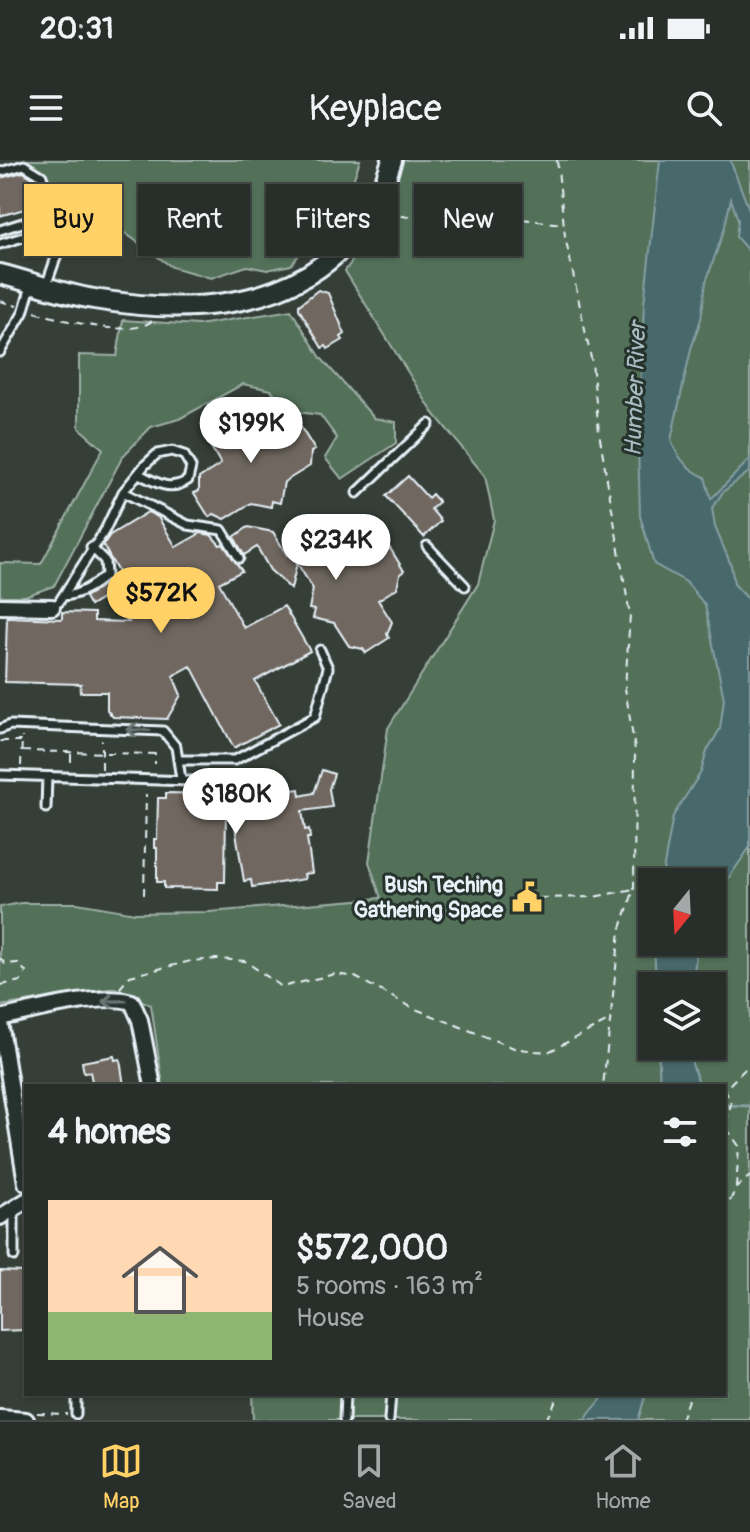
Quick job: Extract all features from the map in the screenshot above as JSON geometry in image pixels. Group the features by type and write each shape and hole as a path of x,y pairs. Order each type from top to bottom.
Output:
{"street":[{"path":"382,184 392,160"},
{"path":"0,274 116,303 201,306 242,302 292,285 333,256"},
{"path":"0,606 57,602"},
{"path":"24,1170 0,1020 125,999 136,1007 153,1084"},
{"path":"0,1217 20,1204"},
{"path":"0,1418 26,1420"}],"lane":[{"path":"0,172 24,165 37,170 44,184"},
{"path":"0,230 24,222"},
{"path":"0,244 24,237"},
{"path":"0,352 55,256"},
{"path":"357,493 429,424"},
{"path":"57,602 105,530 123,492 139,474 157,454 172,451 184,455 191,467 188,480 178,486 167,487 139,474"},
{"path":"123,492 188,525 222,530 239,558"},
{"path":"427,546 465,586"},
{"path":"57,602 93,586 106,575 105,561 91,547"},
{"path":"179,760 235,760 315,717 328,668 320,650"},
{"path":"0,729 10,725 163,731 176,747 181,779"},
{"path":"0,775 254,783"},
{"path":"46,808 47,777"},
{"path":"14,1256 20,1204"},
{"path":"76,1396 76,1414"},
{"path":"344,1420 345,1396"},
{"path":"389,1420 391,1396"}],"path":[{"path":"557,160 563,224 592,363 597,419 630,615 625,688 635,750 634,889 620,931 612,987 613,1018 603,1084"},
{"path":"398,213 424,219 457,217 481,208 494,218 563,224"},
{"path":"0,301 116,329 143,328 153,321"},
{"path":"21,768 22,732"},
{"path":"102,735 102,770"},
{"path":"0,741 22,741"},
{"path":"22,751 155,754 155,764"},
{"path":"71,752 71,762"},
{"path":"144,895 146,794"},
{"path":"540,898 593,897 634,889"},
{"path":"0,958 5,964 18,963 26,972 21,981 0,985"},
{"path":"111,1000 130,976 191,961 217,959 245,961 282,987 335,974 355,977 413,1008 524,1050 548,1052 613,1018"},
{"path":"726,1088 750,1064 750,1026"},
{"path":"726,1092 731,1104 726,1122"},
{"path":"726,1127 739,1146 736,1188 726,1210"},
{"path":"736,1188 750,1176"},
{"path":"546,1420 558,1396"},
{"path":"681,1420 689,1396"},
{"path":"26,1420 35,1413 76,1414"}],"green space":[{"path":"24,160 360,160 352,184 266,184 266,256 298,256 291,265 267,270 247,266 211,278 172,267 157,256 250,256 250,184 138,184 138,242 122,231 122,184 57,184"},
{"path":"402,160 750,160 750,1420 253,1420 252,1396 726,1396 726,1084 163,1084 151,1005 115,988 0,1006 0,907 21,903 77,903 135,913 209,912 381,898 369,862 388,728 478,584 494,520 485,476 432,411 345,271 356,256 398,256 398,184 394,184"},
{"path":"291,310 321,358 374,418 396,422 396,443 342,479 325,458 337,438 320,415 290,411 271,390 243,384 179,419 151,427 123,456 54,586 25,596 0,596 0,563 41,564 103,449 79,428 79,355 117,356 123,320 198,325"}],"water":[{"path":"660,160 730,160 750,212 750,253 736,237 738,220 731,199 706,282 701,319 691,349 671,440 684,462 705,477 711,499 750,459 750,471 723,492 712,508 715,527 731,565 734,584 750,601 750,847 726,882 726,868 664,868 673,816 701,772 707,751 720,729 724,699 705,605 686,582 654,564 640,516 638,443 644,304"},
{"path":"655,956 696,956 694,972 655,972"},
{"path":"659,1060 692,1060 699,1084 660,1084"},
{"path":"603,1396 645,1396 638,1420 586,1420"}],"building":[{"path":"23,172 36,180 37,184 24,184 24,209 0,216 0,178"},
{"path":"318,290 328,293 345,334 341,337 343,340 328,349 326,346 322,348 299,309 299,305"},
{"path":"233,411 236,416 248,417 262,438 284,424 296,429 300,426 315,450 311,452 310,466 284,482 280,503 272,501 271,507 251,503 225,519 214,514 209,517 194,493 199,491 199,478 221,464 208,442 213,431 209,426"},
{"path":"408,476 428,498 432,494 439,502 431,509 441,521 424,537 386,496"},
{"path":"148,512 158,517 176,547 201,533 211,535 220,545 223,544 242,571 219,583 244,628 284,606 310,651 255,681 279,724 234,748 191,666 173,676 181,695 167,719 113,717 107,710 107,692 80,692 81,684 5,682 7,617 62,619 62,612 94,613 94,621 129,622 112,593 90,606 85,597 118,572 103,545 110,535"},
{"path":"248,527 273,532 287,555 322,533 325,537 338,538 352,559 373,546 385,551 390,548 404,571 400,574 397,588 378,600 392,622 387,634 389,638 366,653 363,649 349,646 334,623 313,618 315,610 309,609 313,589 297,563 291,589 270,570 257,547 244,555 234,537"},
{"path":"322,770 334,774 329,789 332,807 302,811 305,830 309,829 310,838 307,838 312,873 304,874 305,879 252,887 251,880 244,881 232,808 226,808 225,882 218,882 218,889 164,888 164,882 157,882 154,839 157,839 158,798 166,798 166,793 225,794 225,789 231,789 232,794 290,786 291,790 299,789 300,796 314,793"},
{"path":"114,1056 115,1060 120,1059 124,1084 93,1084 90,1072 84,1073 82,1062"},
{"path":"0,1271 24,1272 24,1330 0,1331"}],"waterway":[{"path":"726,1105 750,1106"}],"place":[{"name":"Bush Teching Gathering Space","path":"527,897"}],"water label":[{"name":"Humber River","path":"635,389"}]}
